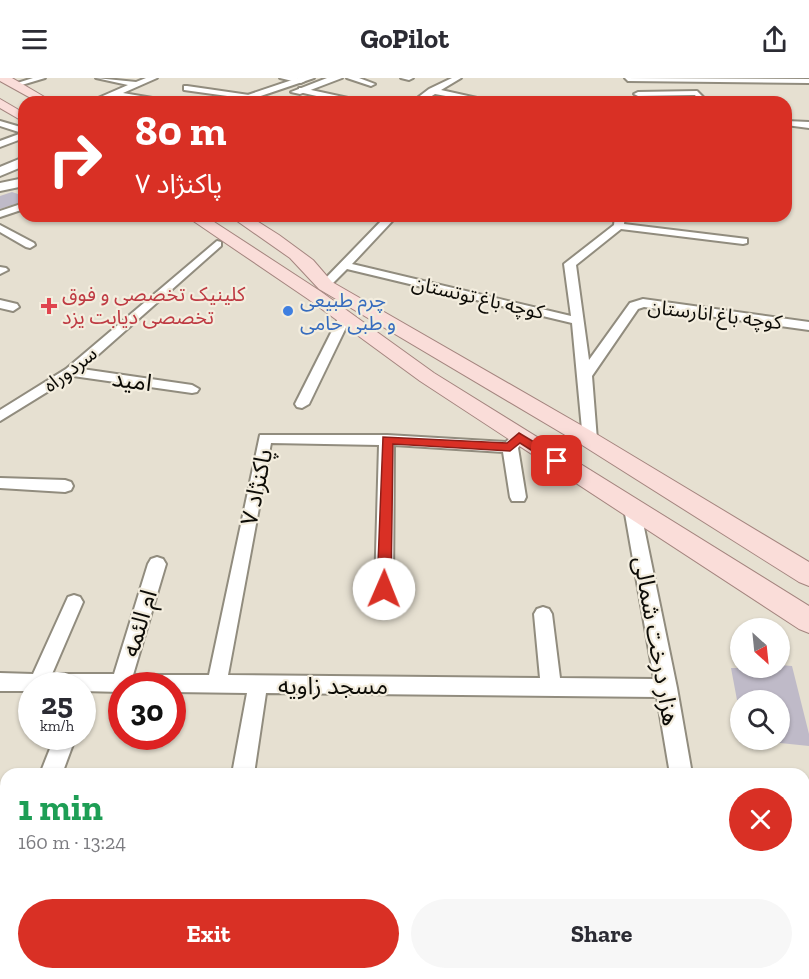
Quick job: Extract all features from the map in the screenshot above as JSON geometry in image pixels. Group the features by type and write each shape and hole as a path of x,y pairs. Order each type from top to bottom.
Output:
{"main road":[{"path":"3,78 36,96"},
{"path":"253,96 304,83 337,78"},
{"path":"278,96 304,83"},
{"path":"0,84 19,96"},
{"path":"0,93 18,104"},
{"path":"0,103 18,114"},
{"path":"0,172 18,164"},
{"path":"1,184 18,183"},
{"path":"183,222 261,272 310,285 345,317 514,442 632,508 809,621"},
{"path":"206,222 242,240 310,285 590,440 809,575"},
{"path":"221,222 242,240"},
{"path":"250,222 299,256 316,272 310,285"}],"street":[{"path":"15,85 40,78"},
{"path":"100,78 139,85"},
{"path":"110,96 153,78"},
{"path":"284,78 304,83 335,96"},
{"path":"351,78 371,84"},
{"path":"425,96 457,78"},
{"path":"627,79 804,80"},
{"path":"627,79 638,94 697,93 699,96"},
{"path":"187,88 242,96"},
{"path":"432,91 459,96"},
{"path":"115,94 129,96"},
{"path":"0,123 18,130"},
{"path":"0,144 18,136"},
{"path":"0,214 18,208"},
{"path":"310,285 343,266 386,222"},
{"path":"590,440 585,376 570,264 619,222"},
{"path":"626,222 744,241"},
{"path":"0,228 30,245"},
{"name":"سردوراه","path":"0,416 71,372 217,244"},
{"name":"کوچه باغ توتستان","path":"343,266 577,321"},
{"name":"کوچه باغ انارستان","path":"585,376 634,306 643,303 809,327"},
{"path":"0,304 13,307"},
{"path":"302,404 345,317"},
{"name":"امید","path":"71,372 192,388"},
{"name":"پاکنژاد ۷","path":"217,683 265,438 514,442"},
{"path":"384,589 387,440"},
{"path":"514,442 518,497"},
{"path":"0,483 64,486"},
{"name":"هزار درخت شمالی","path":"632,508 680,768"},
{"name":"ام الئمه","path":"124,672 157,564"},
{"path":"43,672 74,602"},
{"path":"543,614 551,687"},
{"name":"مسجد زاویه","path":"0,682 18,682"},
{"name":"مسجد زاویه","path":"186,683 667,688"},
{"path":"244,768 258,684"},
{"path":"53,768 60,750"}],"building":[{"path":"12,192 18,194 18,203 0,209 0,196"},
{"path":"790,666 792,666 809,734 809,746 790,744 790,690 735,690 733,678 790,678"}],"place":[{"name":"کلینیک تخصصی و فوق تخصصی دیابت یزد","path":"49,306"},
{"name":"چرم طبیعی و طبی حامی","path":"288,311"}],"route":[{"path":"384,589 387,440 510,447 519,437 557,461"}]}
